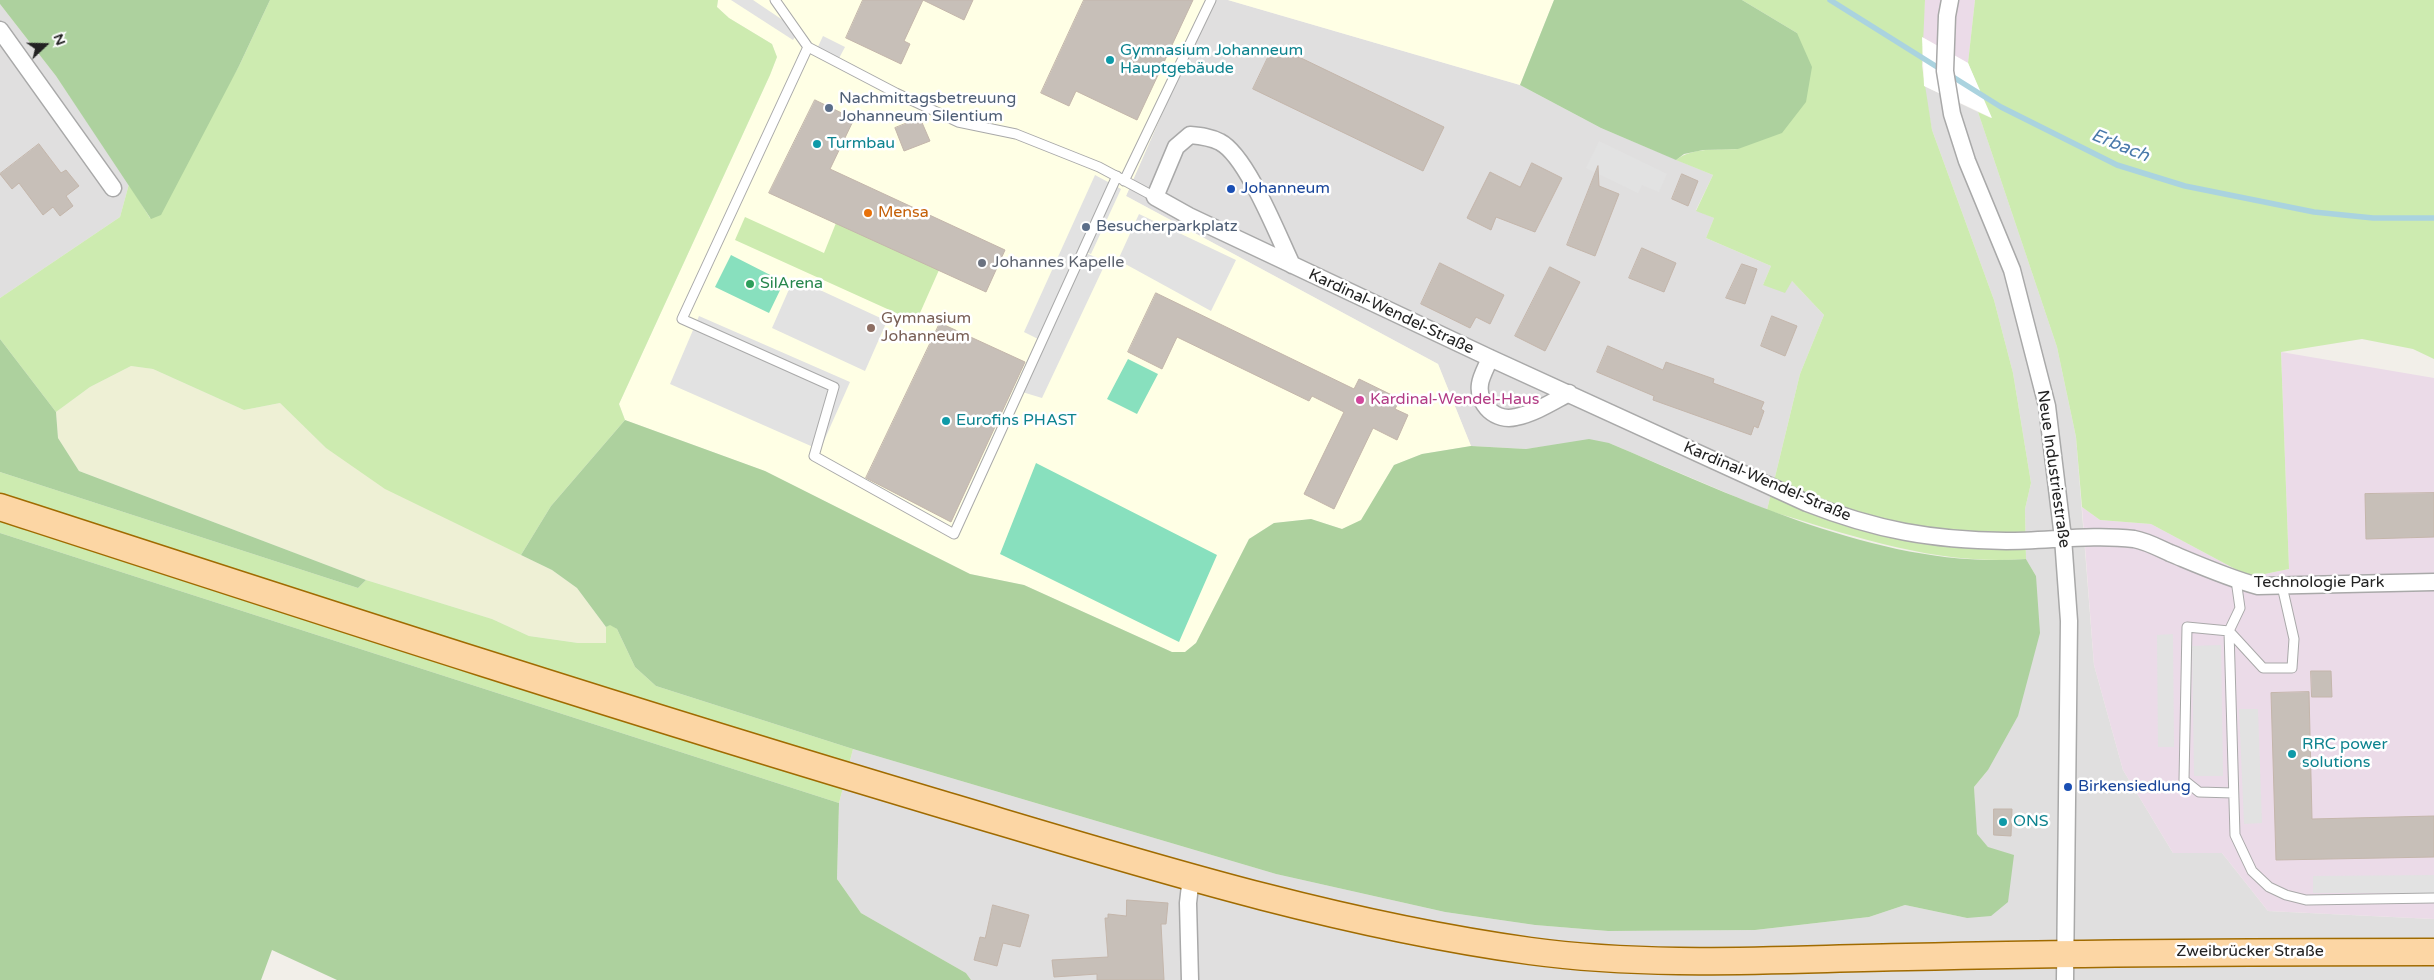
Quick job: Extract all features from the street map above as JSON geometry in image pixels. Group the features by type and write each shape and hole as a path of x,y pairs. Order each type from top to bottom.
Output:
{"main road":[{"name":"Zweibrücker Straße","path":"0,507 610,705 1191,877 1369,922 1439,936 1588,957 1660,962 1742,962 2065,954 2434,952"}],"street":[{"name":"Neue Industriestraße","path":"1950,0 1945,50 1952,114 1967,161 2012,270 2047,406 2063,538 2069,621 2065,980"},
{"path":"0,30 114,188"},
{"name":"Kardinal-Wendel-Straße","path":"1292,265 1246,170 1234,153 1222,142 1207,136 1190,135 1176,148 1155,197 1189,216 1292,265 1490,358 1570,393 1789,495 1847,518 1891,531 1943,538 2006,540 2063,538"},
{"name":"Kardinal-Wendel-Straße","path":"1490,358 1480,384 1481,400 1489,411 1504,418 1515,417 1536,410 1570,393"},
{"name":"Technologie Park","path":"2063,538 2137,540 2236,580 2258,586 2434,582"},
{"path":"1190,980 1188,903 1191,877"}],"lane":[{"path":"775,0 808,47 896,93 958,122 1016,134 1099,167 1155,197"},
{"path":"808,47 682,319 834,387 814,456 954,534 1120,179 1210,0"},
{"path":"2236,580 2240,608 2228,631 2235,835 2252,871 2269,887 2286,896 2306,900 2434,898"},
{"path":"2233,793 2199,792 2184,780 2187,627 2228,631 2263,668 2292,668 2294,638 2282,586"}],"shaded area":[{"path":"718,0 1212,0 1126,196 1438,364 1471,446 1422,454 1394,465 1361,521 1342,529 1311,519 1274,523 1249,539 1196,643 1185,652 1172,652 1024,585 970,574 765,471 625,420 619,404 777,57 772,44 729,18 717,7"},
{"path":"731,0 753,0 799,31 793,40"},
{"path":"1212,0 1228,0 1520,85 1601,128 1713,175 1696,210 1714,218 1706,238 1771,266 1763,285 1792,281 1824,315 1800,374 1767,510 1609,443 1556,445 1526,449 1471,446 1438,364 1126,196"},
{"path":"1228,0 1554,0 1520,85"},
{"path":"1925,0 1975,0 1968,63 1922,37"},
{"path":"0,4 56,76 129,184 120,217 0,298"},
{"path":"823,36 845,47 837,62 816,51"},
{"path":"1924,86 1978,112 2057,347 2076,437 2094,665 2123,770 2173,853 2222,853 2268,911 2434,919 2434,980 971,980 966,973 861,913 837,879 839,803 853,749 1276,874 1445,912 1535,925 1608,931 1755,930 1869,917 1905,905 1967,918 1988,847 1976,834 1974,787 1988,770 2036,576 2026,559 2025,509 2031,483 2013,373 1994,300 1932,130"},
{"path":"1599,141 1667,174 1659,192 1642,185 1638,193 1586,168"},
{"path":"1095,175 1121,189 1091,254 1075,248 1106,262 1042,398 1019,391 1046,343 1024,332"},
{"path":"1139,214 1236,260 1211,311 1118,260"},
{"path":"794,278 887,321 865,371 772,328"},
{"path":"699,316 850,382 820,450 670,384"},
{"path":"2281,352 2434,378 2434,919 2268,911 2222,853 2173,853 2123,770 2094,665 2082,507 2100,520 2151,524 2250,577 2289,569"},
{"path":"131,366 153,369 244,410 280,403 326,448 479,534 552,570 577,588 606,627 606,643 578,643 529,636 492,619 366,580 79,471 58,438 56,412 90,387"},
{"path":"2173,634 2174,747 2158,747 2157,635"},
{"path":"2221,645 2223,776 2194,776 2192,646"},
{"path":"2239,709 2258,709 2262,823 2244,824"},
{"path":"2434,875 2434,893 2313,893 2313,876"}],"green space":[{"path":"0,0 270,0 239,66 161,215 151,219 56,76 0,4"},
{"path":"270,0 718,0 717,7 729,18 772,44 777,57 770,75 619,404 625,420 551,506 521,555 385,489 326,448 280,403 244,410 153,369 131,366 90,387 56,412 0,339 0,298 120,217 129,184 150,218 239,66"},
{"path":"1554,0 1742,0 1797,33 1812,67 1806,102 1782,133 1738,149 1703,150 1684,154 1676,160 1601,128 1520,85"},
{"path":"1742,0 1925,0 1922,66 1932,130 1994,300 2013,373 2031,483 2025,509 2026,559 1960,558 1895,547 1767,510 1800,374 1824,315 1792,281 1785,293 1763,285 1771,266 1706,238 1714,218 1696,211 1713,175 1676,160 1698,151 1738,149 1797,33"},
{"path":"1975,0 2434,0 2434,359 2413,349 2362,339 2281,352 2289,569 2250,577 2151,524 2100,520 2082,507 2076,437 2057,347 1978,112 1991,118 1968,63"},
{"path":"745,217 824,253 836,223 939,270 916,322 735,240"},
{"name":"SilArena","path":"731,255 784,282 769,313 715,287"},
{"path":"0,339 56,412 58,438 79,471 366,580 358,588 0,472"},
{"path":"1128,359 1158,374 1137,414 1107,399"},
{"path":"625,420 765,471 970,574 1024,585 1172,652 1185,652 1196,643 1249,539 1274,523 1311,519 1342,529 1361,520 1394,465 1422,454 1471,446 1526,449 1589,439 1609,443 1760,506 1812,525 1865,541 1919,553 1973,559 2026,559 2036,576 2040,633 2018,716 1988,770 1974,787 1977,834 1988,847 2014,855 2008,902 1991,916 1967,918 1905,905 1869,917 1755,930 1608,931 1535,925 1445,912 1276,874 853,749 656,686 635,667 617,629 610,625 606,627 577,588 552,570 521,555 551,506"},
{"path":"1036,463 1217,555 1179,642 1000,554"},
{"path":"0,472 358,588 366,580 492,619 529,636 578,643 606,643 606,627 610,624 617,629 635,667 656,686 853,749 839,803 0,533"},
{"path":"0,533 839,803 837,879 861,913 966,973 971,980 337,980 272,950 261,980 0,980"}],"pier":[{"path":"1922,37 1968,63 1992,118 1924,86"}],"building":[{"path":"863,0 923,0 904,41 910,44 901,64 846,38"},
{"path":"923,0 973,0 964,20"},
{"name":"Gymnasium Johanneum Hauptgebäude","path":"1084,0 1193,0 1137,120 1076,91 1069,106 1041,93"},
{"path":"1274,45 1444,127 1423,171 1253,89"},
{"path":"815,100 854,119 830,169 1005,250 986,292 769,193"},
{"path":"920,118 930,141 904,151 895,128"},
{"path":"39,144 61,173 66,170 79,186 66,196 73,206 60,216 53,207 43,215 19,183 12,189 0,174"},
{"path":"1532,163 1562,178 1535,232 1496,217 1491,230 1467,218 1490,172 1520,187"},
{"path":"1598,166 1599,186 1619,194 1595,256 1567,245"},
{"path":"1682,174 1698,181 1688,206 1672,199"},
{"path":"1642,248 1676,263 1664,292 1629,278"},
{"path":"1440,263 1504,295 1490,324 1476,317 1470,328 1421,304"},
{"path":"1742,264 1757,269 1745,304 1726,298"},
{"path":"1550,267 1580,282 1545,351 1515,336"},
{"name":"Kardinal-Wendel-Haus","path":"1156,293 1354,389 1359,379 1400,399 1395,409 1408,415 1397,440 1373,428 1334,509 1304,494 1344,412 1312,396 1309,401 1177,337 1162,369 1128,352"},
{"path":"1772,316 1797,326 1785,356 1761,346"},
{"path":"940,323 1025,362 951,522 866,478"},
{"path":"1608,346 1663,370 1666,362 1714,379 1713,383 1764,402 1761,409 1764,411 1758,428 1754,426 1751,435 1653,400 1654,396 1597,372"},
{"path":"2434,493 2434,537 2366,539 2365,494"},
{"path":"2311,671 2331,671 2332,697 2312,697"},
{"name":"RRC power solutions","path":"2309,692 2312,819 2434,816 2434,857 2276,860 2271,693"},
{"name":"ONS","path":"1994,809 2012,809 2011,836 1994,835"},
{"path":"1127,900 1168,903 1166,924 1161,924 1164,980 1097,980 1097,974 1054,977 1052,960 1108,957 1105,918 1108,918 1108,914 1126,916"},
{"path":"993,905 1029,915 1020,947 1003,943 997,966 974,960 980,937 985,938"}],"waterway":[{"name":"Erbach","path":"1830,0 2001,107 2117,165 2185,186 2314,212 2373,218 2434,218"}],"place":[{"name":"Gymnasium Johanneum Hauptgebäude","path":"1110,60"},
{"name":"Nachmittagsbetreuung Johanneum Silentium","path":"829,108"},
{"name":"Turmbau","path":"817,144"},
{"name":"Johanneum","path":"1231,189"},
{"name":"Mensa","path":"868,213"},
{"name":"Besucherparkplatz","path":"1086,227"},
{"name":"Johannes Kapelle","path":"982,263"},
{"name":"SilArena","path":"750,284"},
{"name":"Gymnasium Johanneum","path":"871,328"},
{"name":"Kardinal-Wendel-Haus","path":"1360,400"},
{"name":"Eurofins PHAST","path":"946,421"},
{"name":"RRC power solutions","path":"2292,754"},
{"name":"Birkensiedlung","path":"2068,787"},
{"name":"ONS","path":"2003,822"}]}
